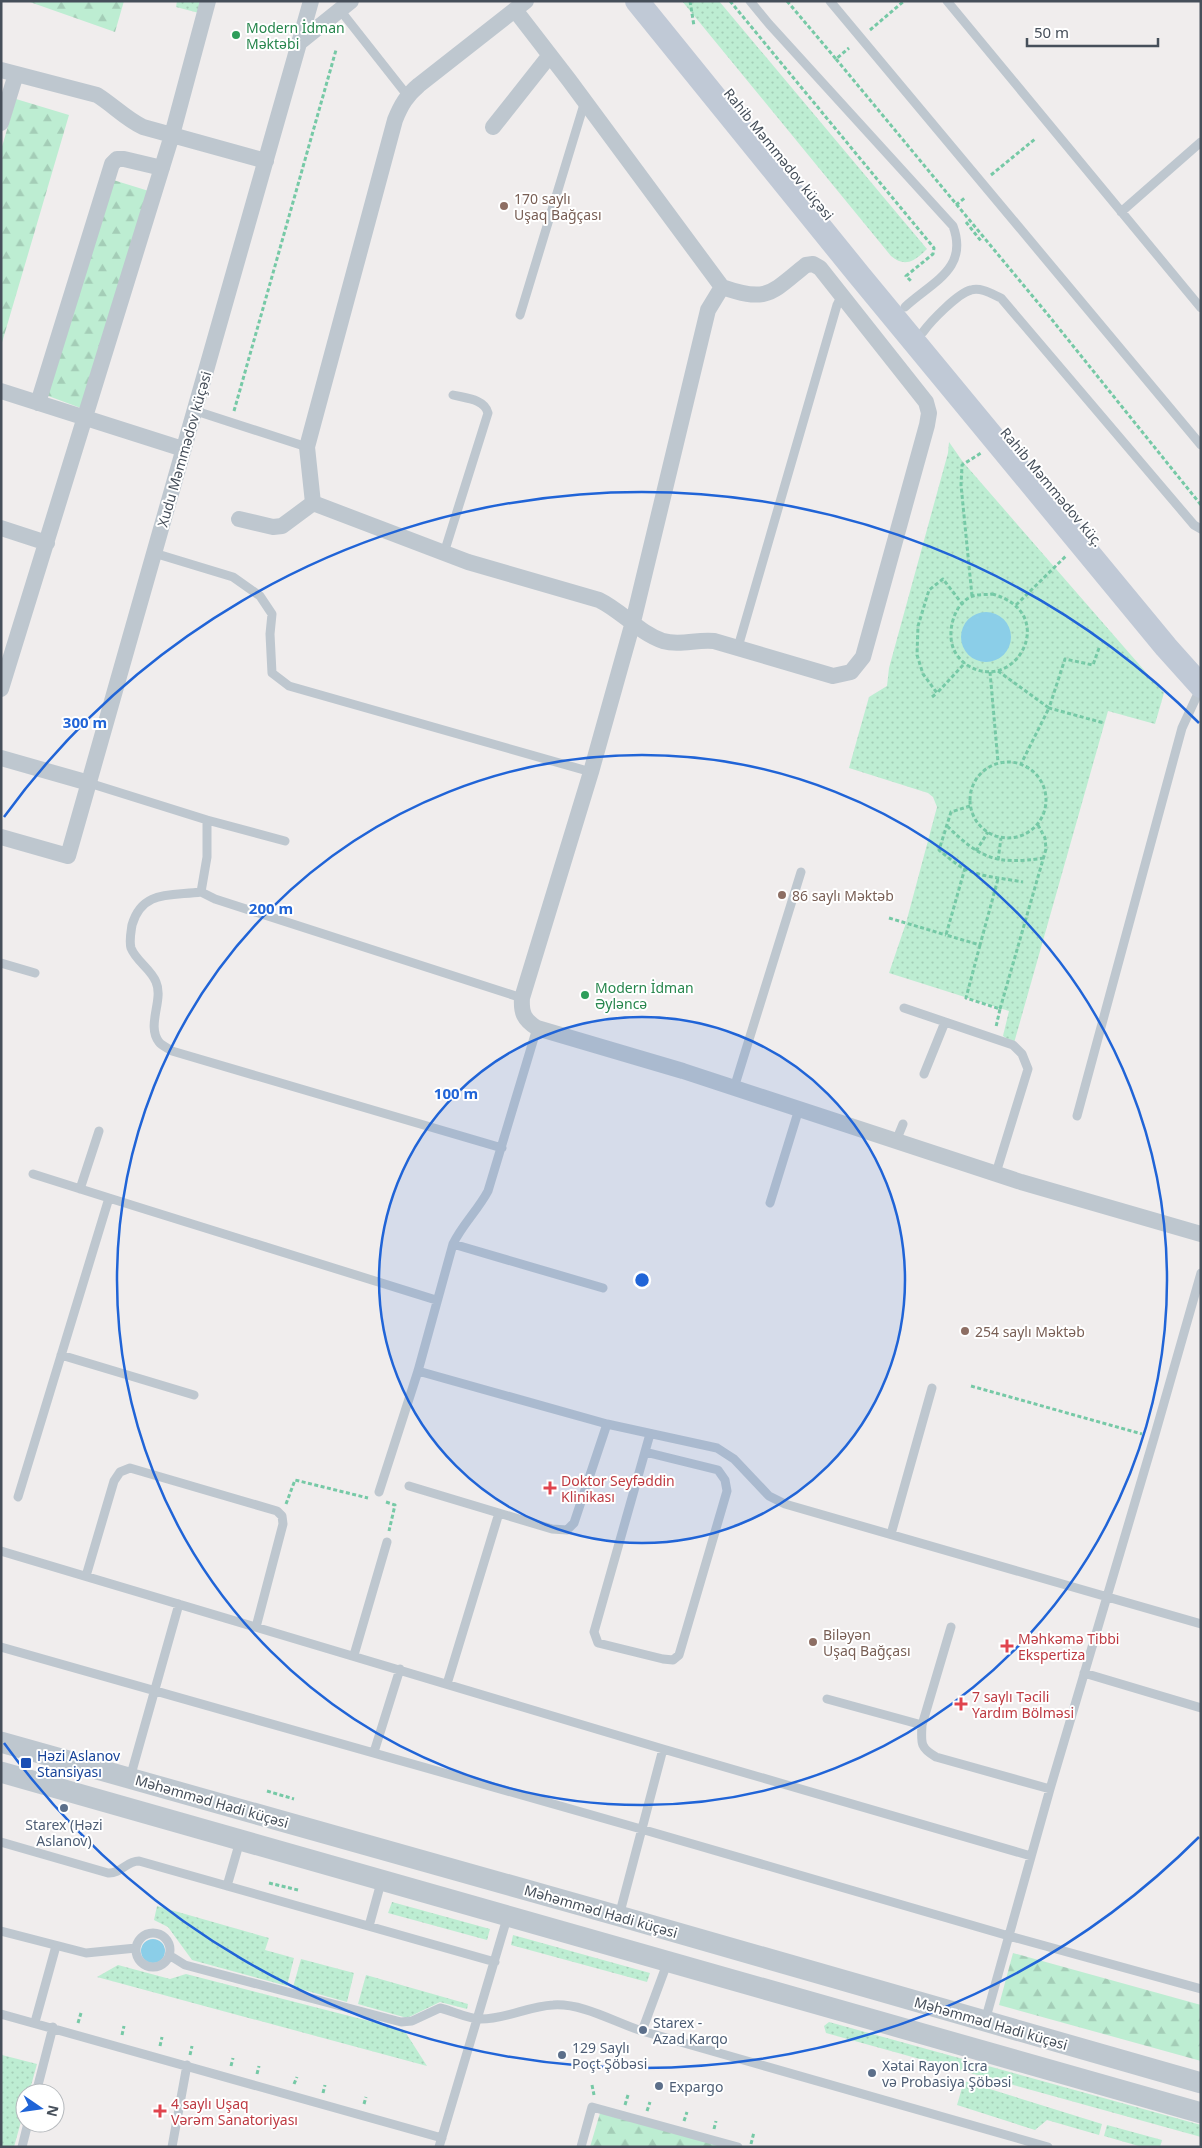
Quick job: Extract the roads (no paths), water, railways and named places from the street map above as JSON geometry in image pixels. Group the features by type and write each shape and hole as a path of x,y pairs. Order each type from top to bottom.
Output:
{"main road":[{"path":"637,1 859,275 1201,686"},
{"name":"Rahib Məmmədov küçəsi","path":"654,1 905,307"},
{"name":"Rahib Məmmədov küç.","path":"905,307 923,332 1201,665"}],"street":[{"path":"1,689 87,417 172,135 208,1"},
{"name":"Xudu Məmmədov küçəsi","path":"1,837 68,856 183,449 196,411 310,1"},
{"path":"300,42 346,6"},
{"path":"520,6 550,55 722,287 739,293 759,296 770,294 806,265 812,264 820,268 926,402 929,413 863,657 851,672 832,676 738,647 702,640 680,643 663,641 599,600 444,553 313,503 307,447 394,120 407,95 520,6"},
{"path":"494,127 550,55"},
{"path":"1,123 8,72 97,95 131,121 143,127 266,161"},
{"path":"38,403 112,164 117,159 124,159 162,168"},
{"path":"842,295 859,275"},
{"path":"722,287 708,310 634,622 591,772 522,998 521,1010 524,1017 537,1028 734,1088 996,1174 1201,1234"},
{"path":"1,391 183,449"},
{"path":"239,519 273,527 282,526 313,503"},
{"path":"1,528 47,543"},
{"path":"1,758 89,783"},
{"name":"Məhəmməd Hadi küçəsi","path":"1,1742 1201,2083"},
{"path":"38,1782 46,1754"},
{"name":"Məhəmməd Hadi küçəsi","path":"1,1772 1201,2113"},
{"path":"1105,2086 1113,2058"}],"lane":[{"path":"750,1 953,226 958,238 959,251 954,263 905,307"},
{"path":"830,1 1201,445"},
{"path":"947,1 1201,308"},
{"path":"346,6 407,95"},
{"path":"520,315 585,101"},
{"path":"1121,212 1201,142"},
{"path":"923,332 938,314 971,290 986,291 1001,298 1194,525 1201,529"},
{"path":"738,647 842,295"},
{"path":"444,553 488,413 487,407 482,403 453,395"},
{"path":"196,411 307,447"},
{"path":"154,553 233,577 260,596 272,614 270,634 272,673 289,686 591,772"},
{"path":"1077,1116 1182,728 1201,686"},
{"path":"89,783 207,820 285,841"},
{"path":"201,892 207,857 207,820"},
{"path":"734,1088 801,872"},
{"path":"502,1148 172,1051 160,1043 156,1035 155,1019 159,995 156,982 131,948 130,934 136,912 143,903 153,898 201,892 214,899 522,998"},
{"path":"1,963 35,973"},
{"path":"904,1008 1013,1045 1022,1054 1028,1069 996,1174"},
{"path":"924,1074 945,1022"},
{"path":"379,1492 418,1371 436,1300 453,1244 458,1234 479,1209 488,1192 537,1028"},
{"path":"770,1204 798,1109"},
{"path":"896,1141 903,1124"},
{"path":"80,1189 99,1131"},
{"path":"33,1174 436,1300"},
{"path":"18,1497 109,1198"},
{"path":"453,1244 603,1288"},
{"path":"985,2021 1050,1789 1201,1272"},
{"path":"61,1355 194,1395"},
{"path":"418,1371 607,1424 717,1448 734,1459 769,1496 785,1504 1200,1622"},
{"path":"891,1534 932,1388"},
{"path":"409,1486 562,1531 571,1528 578,1513 607,1424"},
{"path":"644,1452 718,1470 725,1480 727,1490 679,1655 673,1660 598,1643 594,1632 644,1452 650,1434"},
{"path":"86,1576 114,1481 120,1472 130,1468 277,1511 282,1516 284,1524 256,1627"},
{"path":"447,1684 498,1513"},
{"path":"354,1656 386,1542"},
{"path":"1,1551 663,1749 1031,1856"},
{"path":"130,1778 179,1604"},
{"path":"951,1626 922,1725 922,1741 925,1751 936,1757 1050,1789"},
{"path":"1,1647 155,1692 374,1752 1009,1936 1201,1989"},
{"path":"374,1752 400,1669"},
{"path":"1084,1673 1201,1708"},
{"path":"827,1699 922,1725"},
{"path":"618,1916 663,1749"},
{"path":"227,1886 240,1841"},
{"path":"1,1842 108,1873 119,1872 127,1864 139,1861 494,1962"},
{"path":"369,1926 382,1879"},
{"path":"1,2014 187,2065 440,2142 508,1915"},
{"path":"1,1931 86,1953 136,1948"},
{"path":"156,1934 168,1942 169,1955 162,1965 149,1967 139,1960 136,1948 143,1937 156,1934"},
{"path":"35,2022 56,1946"},
{"path":"169,1955 185,1965 402,2022 412,2021 440,2008 478,2019 494,2018 552,2005 584,2009 642,2031 1048,2147"},
{"path":"642,2031 668,1961"},
{"path":"39,2083 53,2027"},
{"path":"172,2147 187,2065"},
{"path":"581,2147 592,2107 738,2147"},
{"path":"22,2147 26,2133"}],"water":[{"path":"986,612 996,614 1004,619 1009,627 1011,637 1009,647 1004,655 996,660 986,662 976,660 968,655 963,647 961,637 963,627 968,619 976,614"},
{"path":"153,1939 158,1940 164,1946 164,1956 158,1962 153,1963 148,1962 142,1956 141,1951 142,1946 148,1940"}],"place":[{"name":"Modern İdman Məktəbi","path":"236,35"},
{"name":"170 saylı Uşaq Bağçası","path":"504,206"},
{"name":"86 saylı Məktəb","path":"782,895"},
{"name":"Modern İdman Əyləncə","path":"585,995"},
{"name":"254 saylı Məktəb","path":"965,1331"},
{"name":"Doktor Seyfәddin Klinikası","path":"550,1488"},
{"name":"Biləyən Uşaq Bağçası","path":"813,1642"},
{"name":"Məhkəmə Tibbi Ekspertiza","path":"1007,1646"},
{"name":"7 saylı Təcili Yardım Bölməsi","path":"961,1704"},
{"name":"Həzi Aslanov Stansiyası","path":"26,1763"},
{"name":"Starex (Həzi Aslanov)","path":"64,1808"},
{"name":"Starex - Azad Karqo","path":"643,2030"},
{"name":"129 Saylı Poçt Şöbəsi","path":"562,2055"},
{"name":"Xətai Rayon İcra və Probasiya Şöbəsi","path":"872,2073"},
{"name":"Expargo","path":"659,2086"},
{"name":"4 saylı Uşaq Vərəm Sanatoriyası","path":"160,2111"}]}
